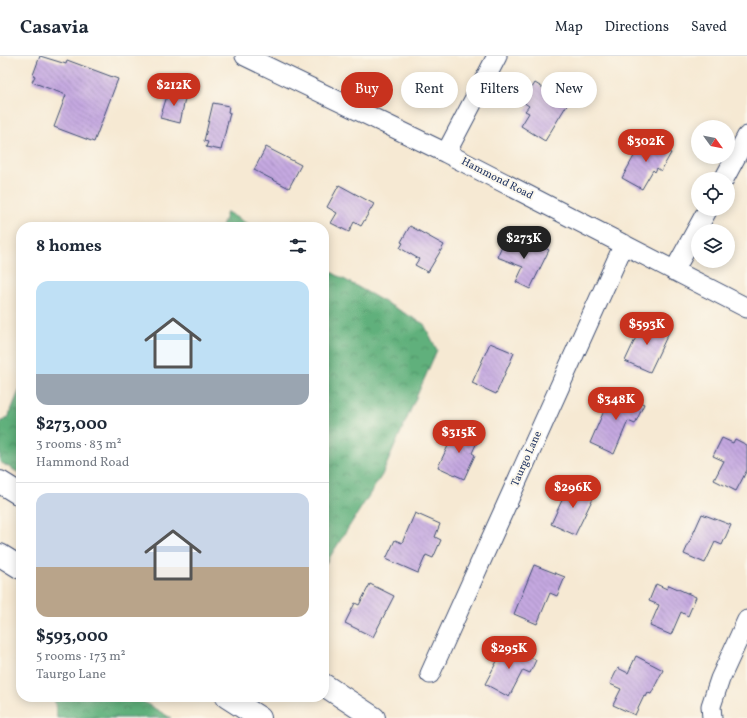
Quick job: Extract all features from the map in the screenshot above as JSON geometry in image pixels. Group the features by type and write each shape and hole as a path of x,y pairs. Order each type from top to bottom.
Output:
{"highway":[{"path":"0,482 16,492"},
{"path":"0,556 16,565"},
{"path":"329,688 374,718"},
{"path":"235,702 260,718"}],"street":[{"name":"Hammond Road","path":"245,56 446,153 747,308"},
{"path":"446,153 497,56"},
{"path":"728,172 747,136"},
{"path":"674,271 704,216"},
{"name":"Taurgo Lane","path":"430,674 624,244"},
{"path":"712,718 711,706 720,680 747,620"}],"green space":[{"path":"227,212 244,222 224,222"},
{"path":"329,271 424,324 437,350 382,475 329,558"},
{"path":"16,398 16,471 0,462 0,422 8,418"},
{"path":"55,702 144,702 171,718 57,718"}],"building":[{"path":"40,56 66,64 67,60 118,79 94,142 54,127 66,95 32,82"},
{"path":"535,83 541,87 541,108 565,108 545,141 521,126 529,113 525,111 527,108 533,108 533,86"},
{"path":"169,90 186,94 180,123 160,118"},
{"path":"213,103 229,106 228,112 230,113 221,150 206,147 208,142 204,141"},
{"path":"644,138 671,153 661,171 657,168 655,172 653,170 642,189 622,178"},
{"path":"266,147 301,165 289,188 254,170"},
{"path":"339,185 374,204 361,226 354,222 349,232 331,223 337,213 327,207"},
{"path":"410,226 444,245 428,272 415,265 419,259 400,248 403,243 401,242"},
{"path":"505,239 531,251 534,243 549,250 530,289 516,282 523,267 497,257"},
{"path":"644,320 669,332 650,372 625,361"},
{"path":"490,343 514,353 496,394 472,383"},
{"path":"613,390 644,404 635,424 628,421 614,454 590,443"},
{"path":"457,427 479,438 472,453 475,455 464,479 438,467"},
{"path":"722,438 733,443 735,439 747,445 747,470 736,491 714,480 724,461 713,456"},
{"path":"570,483 595,494 575,535 551,524"},
{"path":"415,513 440,524 435,537 441,540 433,558 426,555 418,573 386,559 395,540 402,543"},
{"path":"702,514 731,525 722,545 715,542 705,563 684,554"},
{"path":"534,565 565,577 557,596 550,593 537,624 514,614"},
{"path":"370,584 394,596 373,637 345,623 355,603 359,605"},
{"path":"656,584 667,589 669,585 696,597 688,616 681,612 671,635 650,626 659,605 649,601"},
{"path":"506,644 536,660 530,673 523,670 509,697 485,684"},
{"path":"636,656 663,670 651,694 648,693 646,697 644,696 635,715 613,705 621,689 610,684 618,668 628,673"}]}
